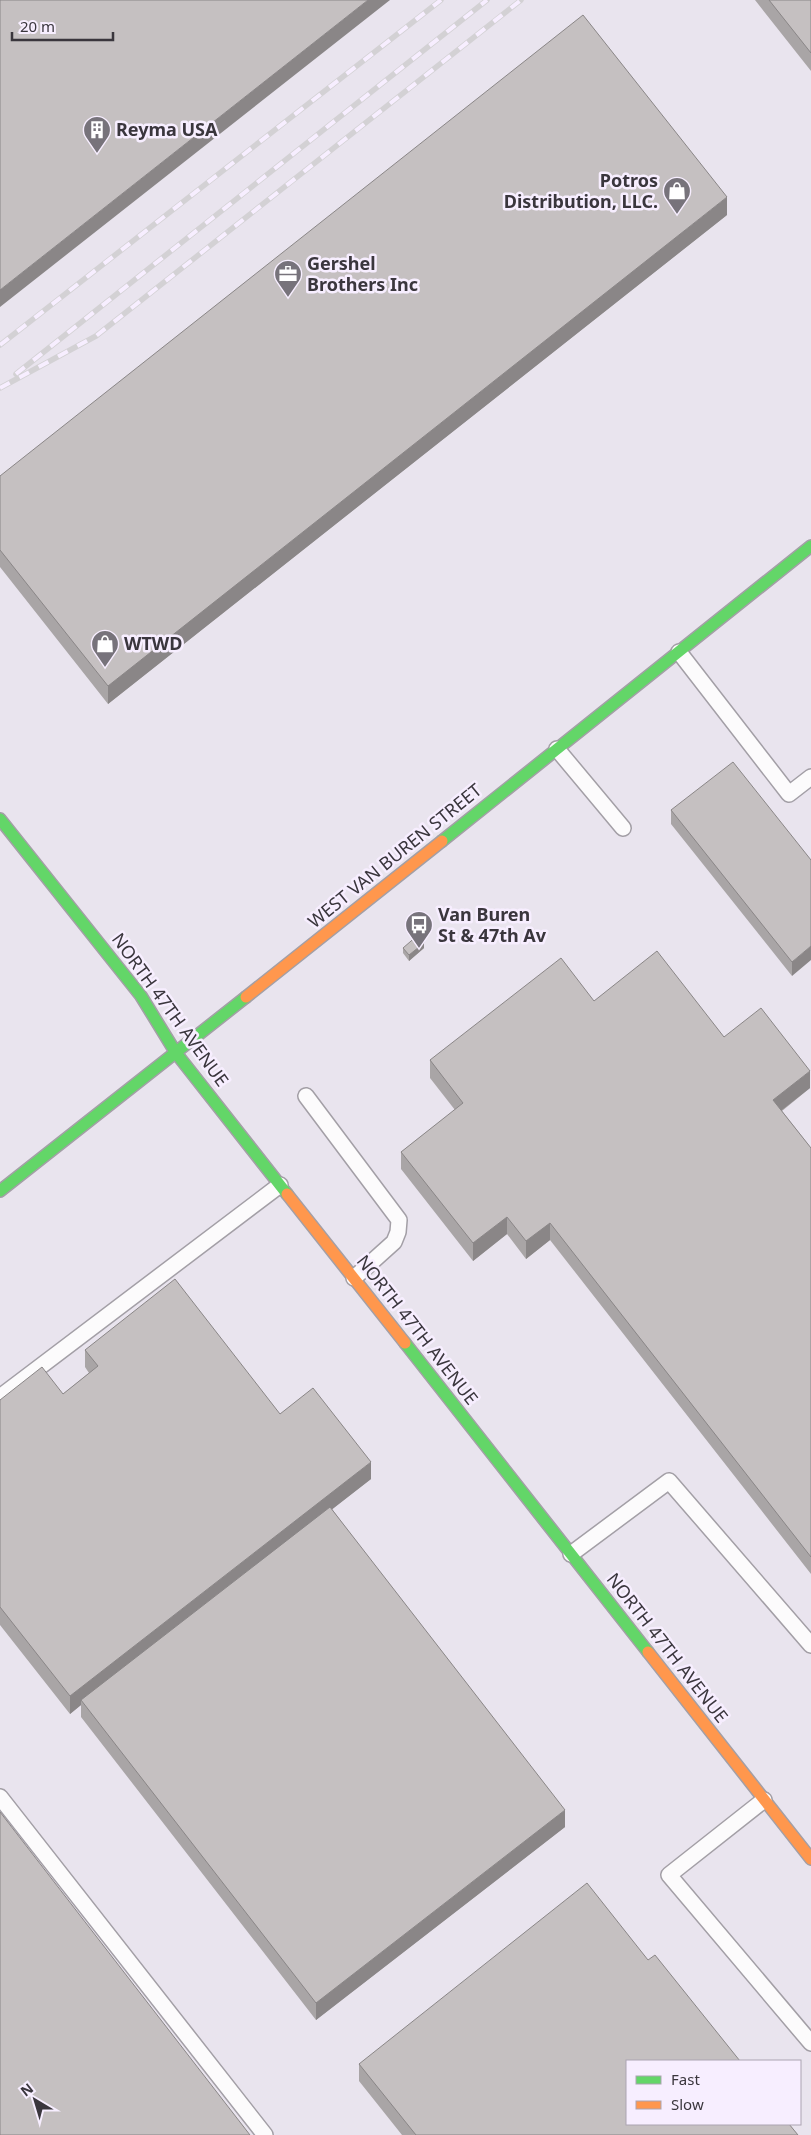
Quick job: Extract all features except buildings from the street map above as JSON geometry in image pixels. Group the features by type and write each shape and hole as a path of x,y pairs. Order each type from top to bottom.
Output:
{"street":[{"name":"WEST VAN BUREN STREET","path":"0,1191 176,1053 811,546"},
{"name":"NORTH 47TH AVENUE","path":"0,819 141,996 176,1053 811,1859"}],"lane":[{"path":"679,652 789,794 811,777"},
{"path":"557,749 623,828"},
{"path":"306,1096 399,1220 398,1232 394,1242 354,1278"},
{"path":"0,1397 280,1185"},
{"path":"571,1554 669,1480 811,1645"},
{"path":"0,1797 264,2135"},
{"path":"764,1800 669,1875 811,2043"}],"railway":[{"path":"0,345 441,0"},
{"path":"16,374 487,0"},
{"path":"0,388 96,336 521,0"}],"traffic: fast":[{"path":"442,841 811,546"},
{"path":"0,819 141,996 176,1053 287,1194"},
{"path":"0,1191 246,997"},
{"path":"405,1343 648,1652"}],"traffic: slow":[{"path":"246,997 442,841"},
{"path":"287,1194 405,1343"},
{"path":"648,1652 811,1859"}],"place":[{"name":"Reyma USA","path":"97,154"},
{"name":"Potros Distribution, LLC.","path":"677,215"},
{"name":"Gershel Brothers Inc","path":"288,298"},
{"name":"WTWD","path":"105,668"},
{"name":"Van Buren St & 47th Av","path":"419,949"}]}
